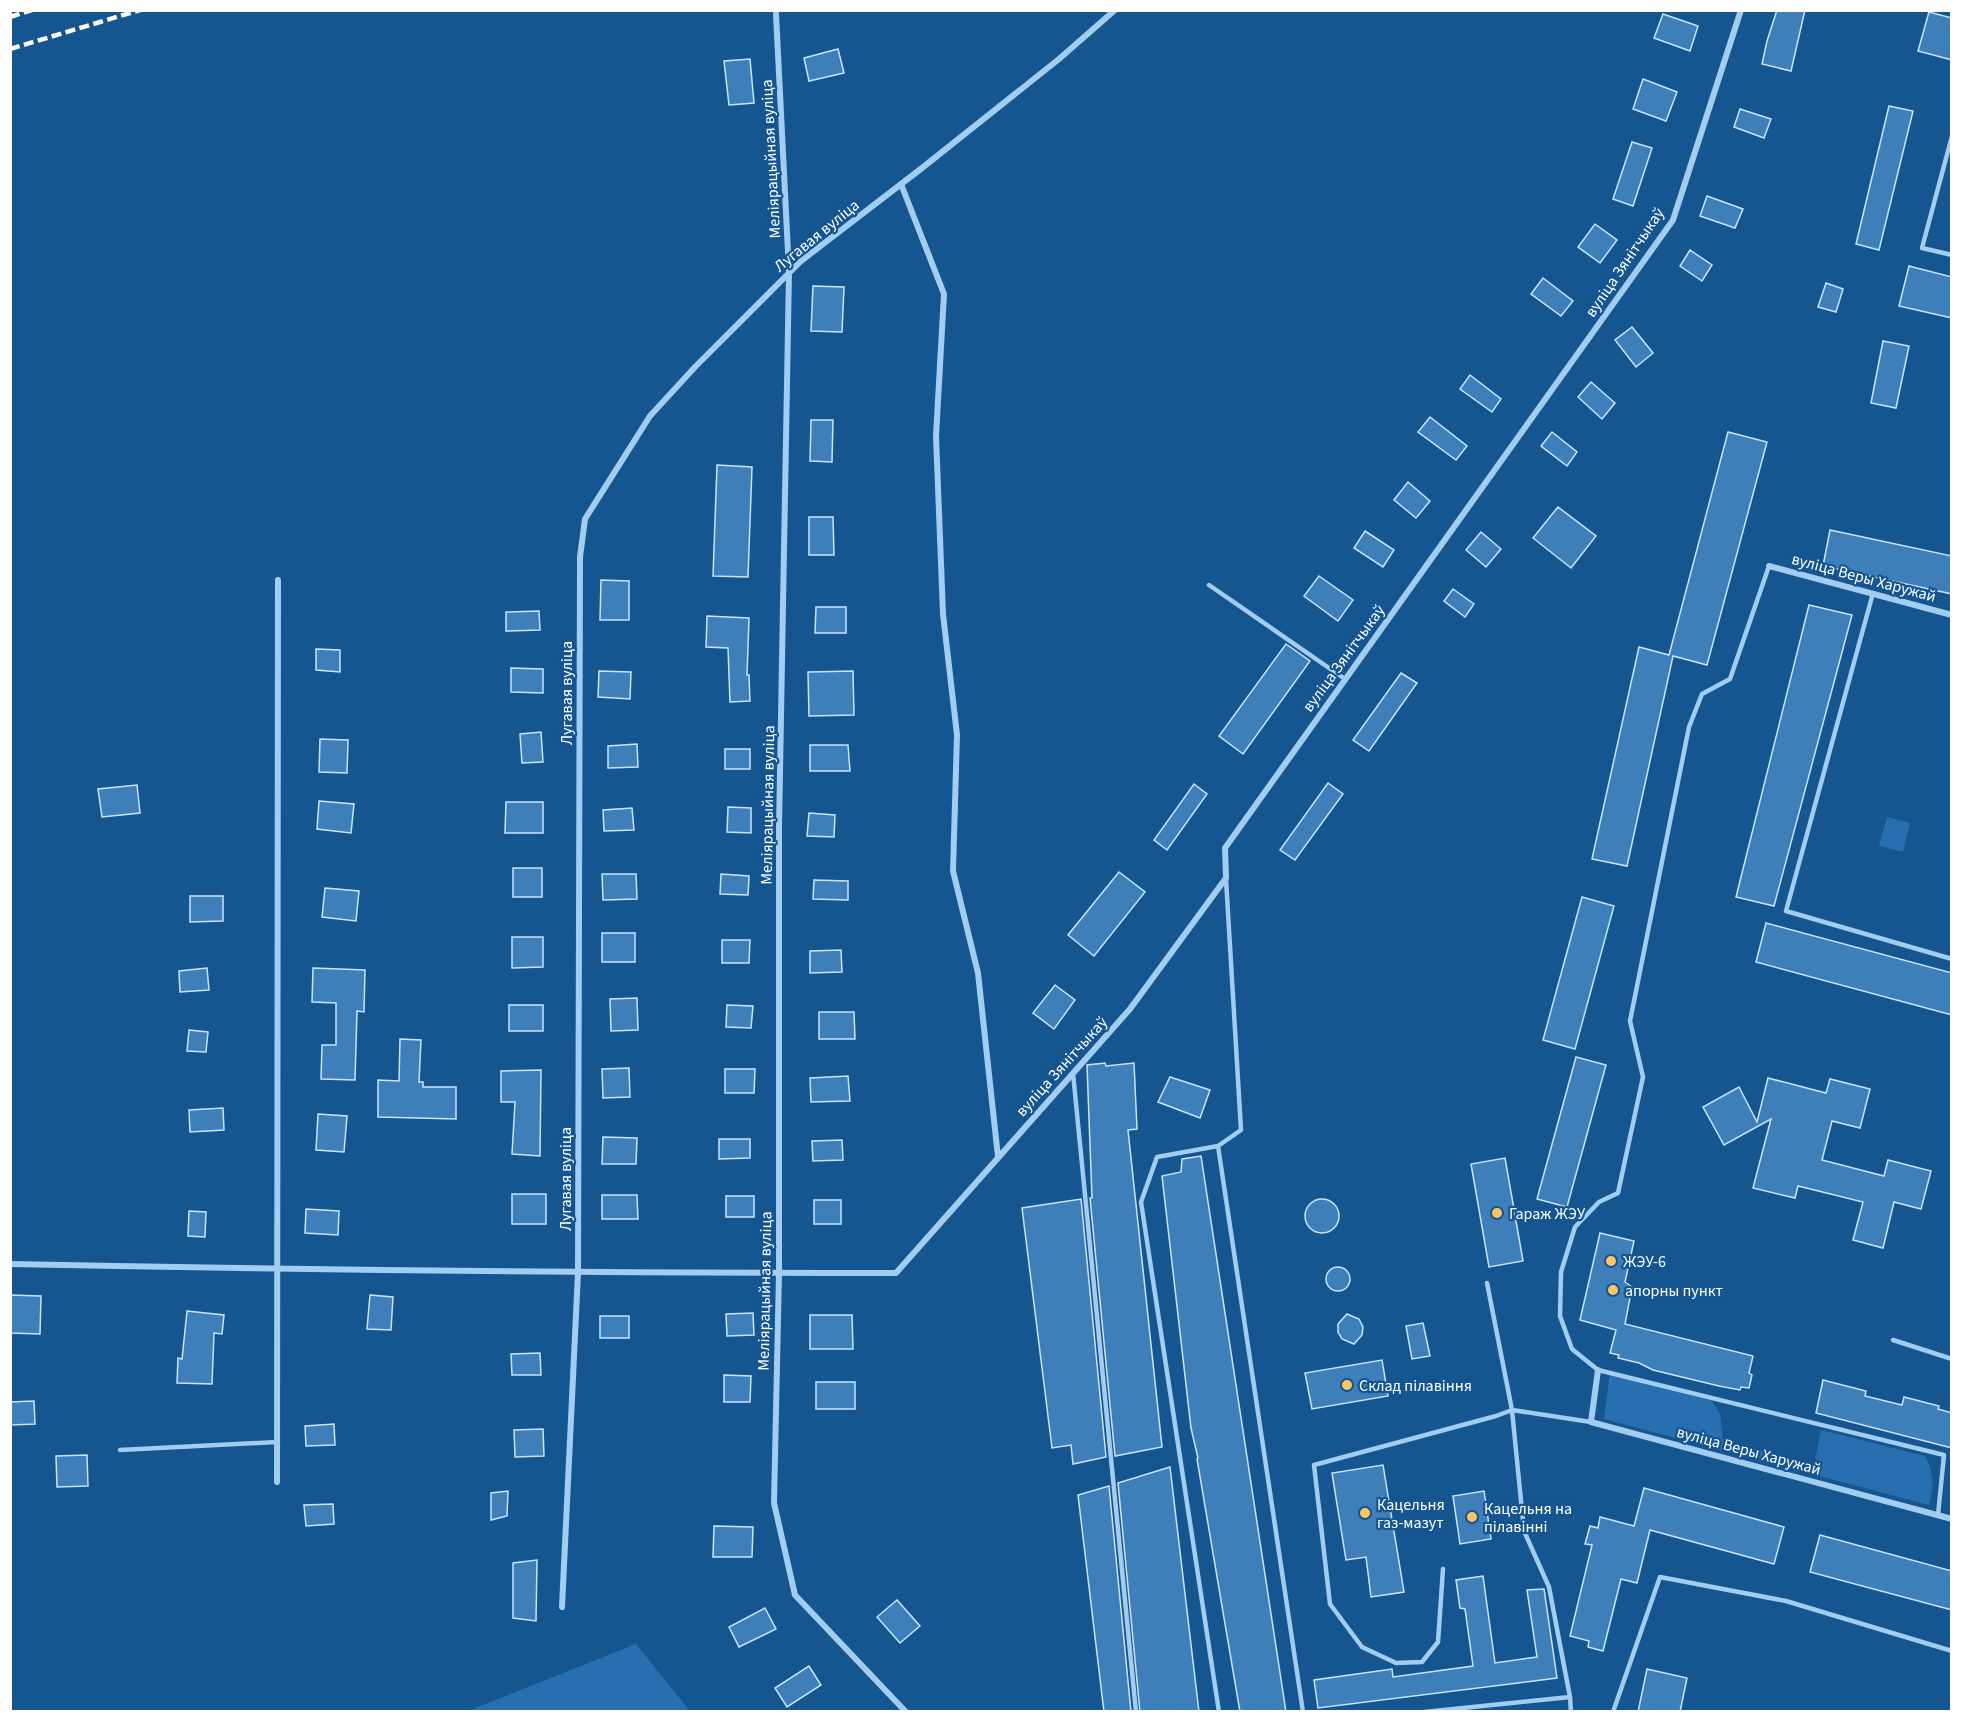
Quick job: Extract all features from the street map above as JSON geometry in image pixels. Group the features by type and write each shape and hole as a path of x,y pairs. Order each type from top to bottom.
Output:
{"street":[{"name":"Лугавая вуліца","path":"562,1607 578,1273 580,558 585,519 650,416 789,272 1059,59 1115,10"},
{"name":"вуліца Зянітчыкаў","path":"778,1273 896,1273 1130,1008 1226,878 1225,848 1673,220 1741,10"},
{"name":"Меліярацыйная вуліца","path":"776,14 789,272 779,828 778,1273 774,1503 795,1595 906,1712"},
{"path":"901,184 944,294 936,436 943,614 957,735 953,871 978,973 998,1157"},
{"name":"вуліца Веры Харужай","path":"1769,566 1952,615"},
{"path":"277,1482 278,580"},
{"path":"10,1264 276,1270 778,1273"},
{"path":"1591,1422 1598,1370"},
{"name":"вуліца Веры Харужай","path":"1591,1422 1952,1518"}],"lane":[{"path":"1952,136 1922,248 1952,255"},
{"path":"1769,566 1730,679 1702,694 1689,727 1630,1022 1643,1077 1618,1193 1599,1202 1575,1227 1561,1272 1560,1317 1572,1349 1598,1370 1944,1455 1938,1515"},
{"path":"1209,585 1345,679"},
{"path":"1873,593 1786,911 1952,959"},
{"path":"1219,1712 1141,1202 1157,1157 1218,1146 1241,1130 1226,878"},
{"path":"1073,1073 1136,1712"},
{"path":"1218,1146 1303,1712"},
{"path":"1487,1283 1512,1410 1524,1531 1549,1587 1571,1712"},
{"path":"1893,1340 1952,1359"},
{"path":"1443,1569 1438,1642 1422,1662 1396,1663 1362,1647 1330,1604 1314,1466 1512,1410 1591,1422"},
{"path":"120,1450 277,1442"},
{"path":"1613,1712 1660,1577 1786,1601 1952,1651"},
{"path":"1424,1712 1570,1697"}],"shaded area":[{"path":"1887,817 1910,823 1903,852 1879,846"},
{"path":"1610,1372 1712,1401 1720,1414 1723,1441 1814,1464 1821,1430 1925,1456 1932,1480 1929,1505 1604,1419"},
{"path":"636,1644 690,1711 468,1711"}],"building":[{"path":"1777,10 1805,10 1791,71 1762,64"},
{"path":"1929,12 1952,18 1952,60 1918,51"},
{"path":"1663,14 1698,26 1690,51 1654,38"},
{"path":"838,49 844,73 809,81 804,58"},
{"path":"750,59 754,103 729,105 724,61"},
{"path":"1643,79 1677,92 1666,121 1633,109"},
{"path":"1889,106 1913,111 1879,250 1856,244"},
{"path":"1740,109 1771,119 1764,138 1734,127"},
{"path":"1632,142 1652,148 1633,206 1613,199"},
{"path":"1707,196 1743,209 1735,228 1700,216"},
{"path":"1595,224 1617,240 1600,263 1578,247"},
{"path":"1690,250 1712,265 1702,281 1680,266"},
{"path":"1909,266 1952,277 1952,318 1899,306"},
{"path":"1543,278 1573,301 1561,316 1531,294"},
{"path":"1826,283 1843,289 1836,312 1818,307"},
{"path":"813,286 844,287 842,332 811,331"},
{"path":"1632,327 1653,353 1636,367 1615,340"},
{"path":"1883,341 1909,346 1896,408 1871,403"},
{"path":"1470,375 1501,399 1492,412 1460,389"},
{"path":"1591,382 1615,403 1602,419 1578,397"},
{"path":"1430,417 1467,446 1456,460 1418,432"},
{"path":"811,420 833,420 832,462 810,461"},
{"path":"1552,432 1577,452 1567,466 1541,446"},
{"path":"1728,432 1767,442 1707,665 1673,656 1627,866 1592,859 1639,647 1669,655"},
{"path":"717,465 752,467 748,577 713,576"},
{"path":"1408,482 1430,501 1416,518 1394,500"},
{"path":"1558,507 1596,536 1571,568 1533,538"},
{"path":"809,517 833,517 834,555 809,555"},
{"path":"1830,530 1952,556 1952,594 1823,566"},
{"path":"1365,531 1394,550 1383,567 1354,548"},
{"path":"1481,532 1501,549 1486,567 1466,550"},
{"path":"1319,576 1353,600 1338,621 1304,596"},
{"path":"601,580 629,581 629,620 600,620"},
{"path":"1453,589 1474,604 1465,617 1444,601"},
{"path":"1809,605 1852,615 1774,906 1736,897"},
{"path":"816,607 846,607 846,633 815,633"},
{"path":"539,611 540,630 506,631 506,612"},
{"path":"707,616 749,618 747,675 749,675 750,701 730,702 728,648 706,647"},
{"path":"1286,644 1310,661 1243,754 1219,736"},
{"path":"316,649 340,650 340,672 316,670"},
{"path":"511,668 543,669 543,693 511,692"},
{"path":"599,671 631,672 630,699 598,697"},
{"path":"853,671 854,715 809,716 808,672"},
{"path":"1401,673 1417,683 1369,751 1353,740"},
{"path":"541,732 543,762 522,763 520,734"},
{"path":"320,739 348,740 347,773 319,772"},
{"path":"637,744 638,767 608,768 608,746"},
{"path":"810,745 848,745 850,771 810,771"},
{"path":"725,749 750,749 750,769 725,769"},
{"path":"1328,783 1343,794 1295,860 1280,850"},
{"path":"1194,784 1207,794 1167,850 1154,840"},
{"path":"137,785 140,813 102,817 98,789"},
{"path":"319,801 354,804 351,833 317,829"},
{"path":"506,802 543,802 543,833 505,833"},
{"path":"728,807 751,808 751,833 727,832"},
{"path":"632,808 634,830 604,831 603,810"},
{"path":"809,813 835,815 834,837 807,836"},
{"path":"513,868 542,868 542,897 513,897"},
{"path":"1119,872 1145,892 1094,956 1068,935"},
{"path":"602,874 636,874 637,899 603,900"},
{"path":"721,874 749,876 748,895 720,894"},
{"path":"814,880 848,881 848,900 813,899"},
{"path":"325,888 359,891 356,921 322,917"},
{"path":"190,896 223,896 223,921 190,922"},
{"path":"1582,897 1614,906 1575,1049 1543,1040"},
{"path":"1766,923 1952,973 1952,1015 1756,962"},
{"path":"602,933 635,933 635,962 602,962"},
{"path":"512,937 543,937 543,967 512,968"},
{"path":"722,940 750,940 749,963 722,963"},
{"path":"841,950 842,972 810,973 810,951"},
{"path":"207,968 209,990 180,992 179,971"},
{"path":"313,968 365,970 364,1012 357,1011 355,1080 321,1079 322,1045 336,1045 336,1003 312,1002"},
{"path":"1055,985 1075,1000 1054,1029 1033,1013"},
{"path":"637,998 638,1030 611,1031 610,999"},
{"path":"509,1005 543,1005 543,1031 509,1031"},
{"path":"727,1005 753,1006 751,1028 726,1027"},
{"path":"819,1012 854,1012 855,1039 819,1039"},
{"path":"189,1030 208,1032 206,1052 187,1051"},
{"path":"400,1039 421,1040 419,1082 423,1082 423,1087 456,1087 456,1119 378,1117 378,1080 399,1081"},
{"path":"1576,1057 1606,1065 1567,1207 1537,1199"},
{"path":"1105,1063 1106,1066 1134,1063 1137,1129 1128,1130 1162,1447 1115,1456 1090,1198 1092,1198 1087,1065"},
{"path":"629,1068 630,1097 603,1098 602,1069"},
{"path":"725,1069 755,1069 754,1093 725,1093"},
{"path":"541,1070 540,1156 512,1154 515,1102 501,1102 501,1071"},
{"path":"848,1076 850,1101 811,1102 810,1078"},
{"path":"1170,1077 1210,1090 1200,1118 1158,1102"},
{"path":"1768,1078 1826,1093 1830,1079 1870,1089 1860,1128 1832,1121 1822,1160 1884,1176 1888,1160 1931,1171 1921,1209 1894,1202 1883,1248 1853,1240 1863,1202 1798,1186 1795,1198 1753,1188 1771,1119 1724,1145 1703,1107 1739,1087 1757,1122"},
{"path":"223,1108 224,1130 190,1132 189,1110"},
{"path":"318,1114 347,1116 344,1152 316,1150"},
{"path":"603,1137 637,1138 636,1164 602,1164"},
{"path":"719,1139 750,1139 750,1158 719,1159"},
{"path":"842,1140 843,1160 813,1161 812,1141"},
{"path":"1201,1156 1286,1712 1240,1712 1191,1428 1162,1176 1181,1172 1182,1159"},
{"name":"Гараж ЖЭУ","path":"1505,1158 1523,1261 1489,1267 1471,1164"},
{"path":"512,1194 546,1194 546,1224 512,1224"},
{"path":"602,1195 637,1195 638,1219 602,1219"},
{"path":"726,1196 754,1196 754,1217 726,1217"},
{"path":"1081,1199 1106,1457 1073,1464 1071,1445 1052,1448 1022,1208"},
{"path":"1322,1199 1334,1204 1339,1216 1334,1228 1322,1233 1310,1228 1305,1216 1310,1204"},
{"path":"814,1200 841,1200 841,1224 814,1224"},
{"path":"306,1209 339,1211 338,1235 305,1233"},
{"path":"189,1211 206,1212 205,1237 188,1236"},
{"path":"1600,1233 1634,1241 1625,1282 1632,1287 1625,1324 1753,1356 1749,1373 1752,1375 1749,1388 1741,1387 1740,1390 1653,1370 1610,1353 1616,1330 1580,1320"},
{"path":"1338,1267 1346,1271 1350,1279 1346,1287 1338,1291 1330,1287 1326,1279 1330,1271"},
{"path":"10,1295 41,1296 40,1334 10,1333"},
{"path":"370,1295 393,1297 391,1330 367,1329"},
{"path":"187,1311 224,1315 222,1334 214,1333 212,1384 177,1383 178,1358 182,1359"},
{"path":"753,1313 754,1335 727,1336 726,1314"},
{"path":"1347,1314 1359,1319 1363,1327 1362,1335 1354,1344 1342,1339 1338,1332 1338,1324"},
{"path":"810,1315 852,1315 853,1349 810,1349"},
{"path":"600,1316 629,1316 629,1338 600,1338"},
{"path":"1423,1323 1430,1356 1412,1359 1406,1326"},
{"path":"540,1353 541,1375 512,1375 511,1354"},
{"name":"Склад пілавіння","path":"1382,1360 1388,1396 1312,1409 1305,1373"},
{"path":"724,1375 751,1376 750,1402 724,1402"},
{"path":"1823,1380 1866,1391 1865,1396 1902,1405 1904,1397 1939,1406 1938,1409 1952,1413 1952,1448 1816,1413"},
{"path":"816,1382 855,1382 855,1409 816,1409"},
{"path":"34,1401 35,1424 10,1425 10,1402"},
{"path":"334,1424 335,1445 306,1446 305,1426"},
{"path":"543,1429 544,1456 515,1457 514,1430"},
{"path":"87,1455 88,1486 57,1487 56,1456"},
{"name":"Кацельня газ-мазут","path":"1383,1465 1404,1592 1371,1597 1366,1557 1346,1560 1332,1473"},
{"path":"1170,1467 1199,1712 1140,1712 1118,1483"},
{"path":"1109,1486 1131,1712 1104,1712 1078,1495"},
{"path":"1644,1488 1784,1527 1774,1564 1650,1530 1637,1583 1621,1579 1603,1651 1588,1647 1589,1641 1570,1636 1592,1545 1585,1544 1590,1526 1598,1528 1600,1517 1634,1526"},
{"path":"508,1491 507,1516 491,1520 491,1493"},
{"name":"Кацельня на пілавінні","path":"1484,1491 1491,1539 1460,1544 1453,1496"},
{"path":"333,1504 334,1524 306,1526 304,1505"},
{"path":"714,1526 753,1527 752,1557 713,1557"},
{"path":"1820,1535 1952,1571 1952,1610 1810,1572"},
{"path":"537,1560 536,1621 513,1618 513,1563"},
{"path":"1483,1576 1495,1663 1537,1657 1527,1590 1544,1589 1557,1678 1318,1708 1314,1680 1392,1669 1393,1677 1473,1666 1465,1609 1460,1608 1456,1580"},
{"path":"897,1600 920,1626 900,1643 877,1617"},
{"path":"765,1608 776,1629 739,1647 729,1627"},
{"path":"809,1666 821,1685 787,1707 775,1688"},
{"path":"1647,1669 1687,1678 1680,1712 1638,1712"}],"railway":[{"path":"10,17 32,10"},
{"path":"10,49 140,10"}],"place":[{"name":"Гараж ЖЭУ","path":"1497,1213"},
{"name":"ЖЭУ-6","path":"1611,1261"},
{"name":"апорны пункт","path":"1613,1290"},
{"name":"Склад пілавіння","path":"1347,1385"},
{"name":"Кацельня газ-мазут","path":"1365,1513"},
{"name":"Кацельня на пілавінні","path":"1472,1517"}]}
